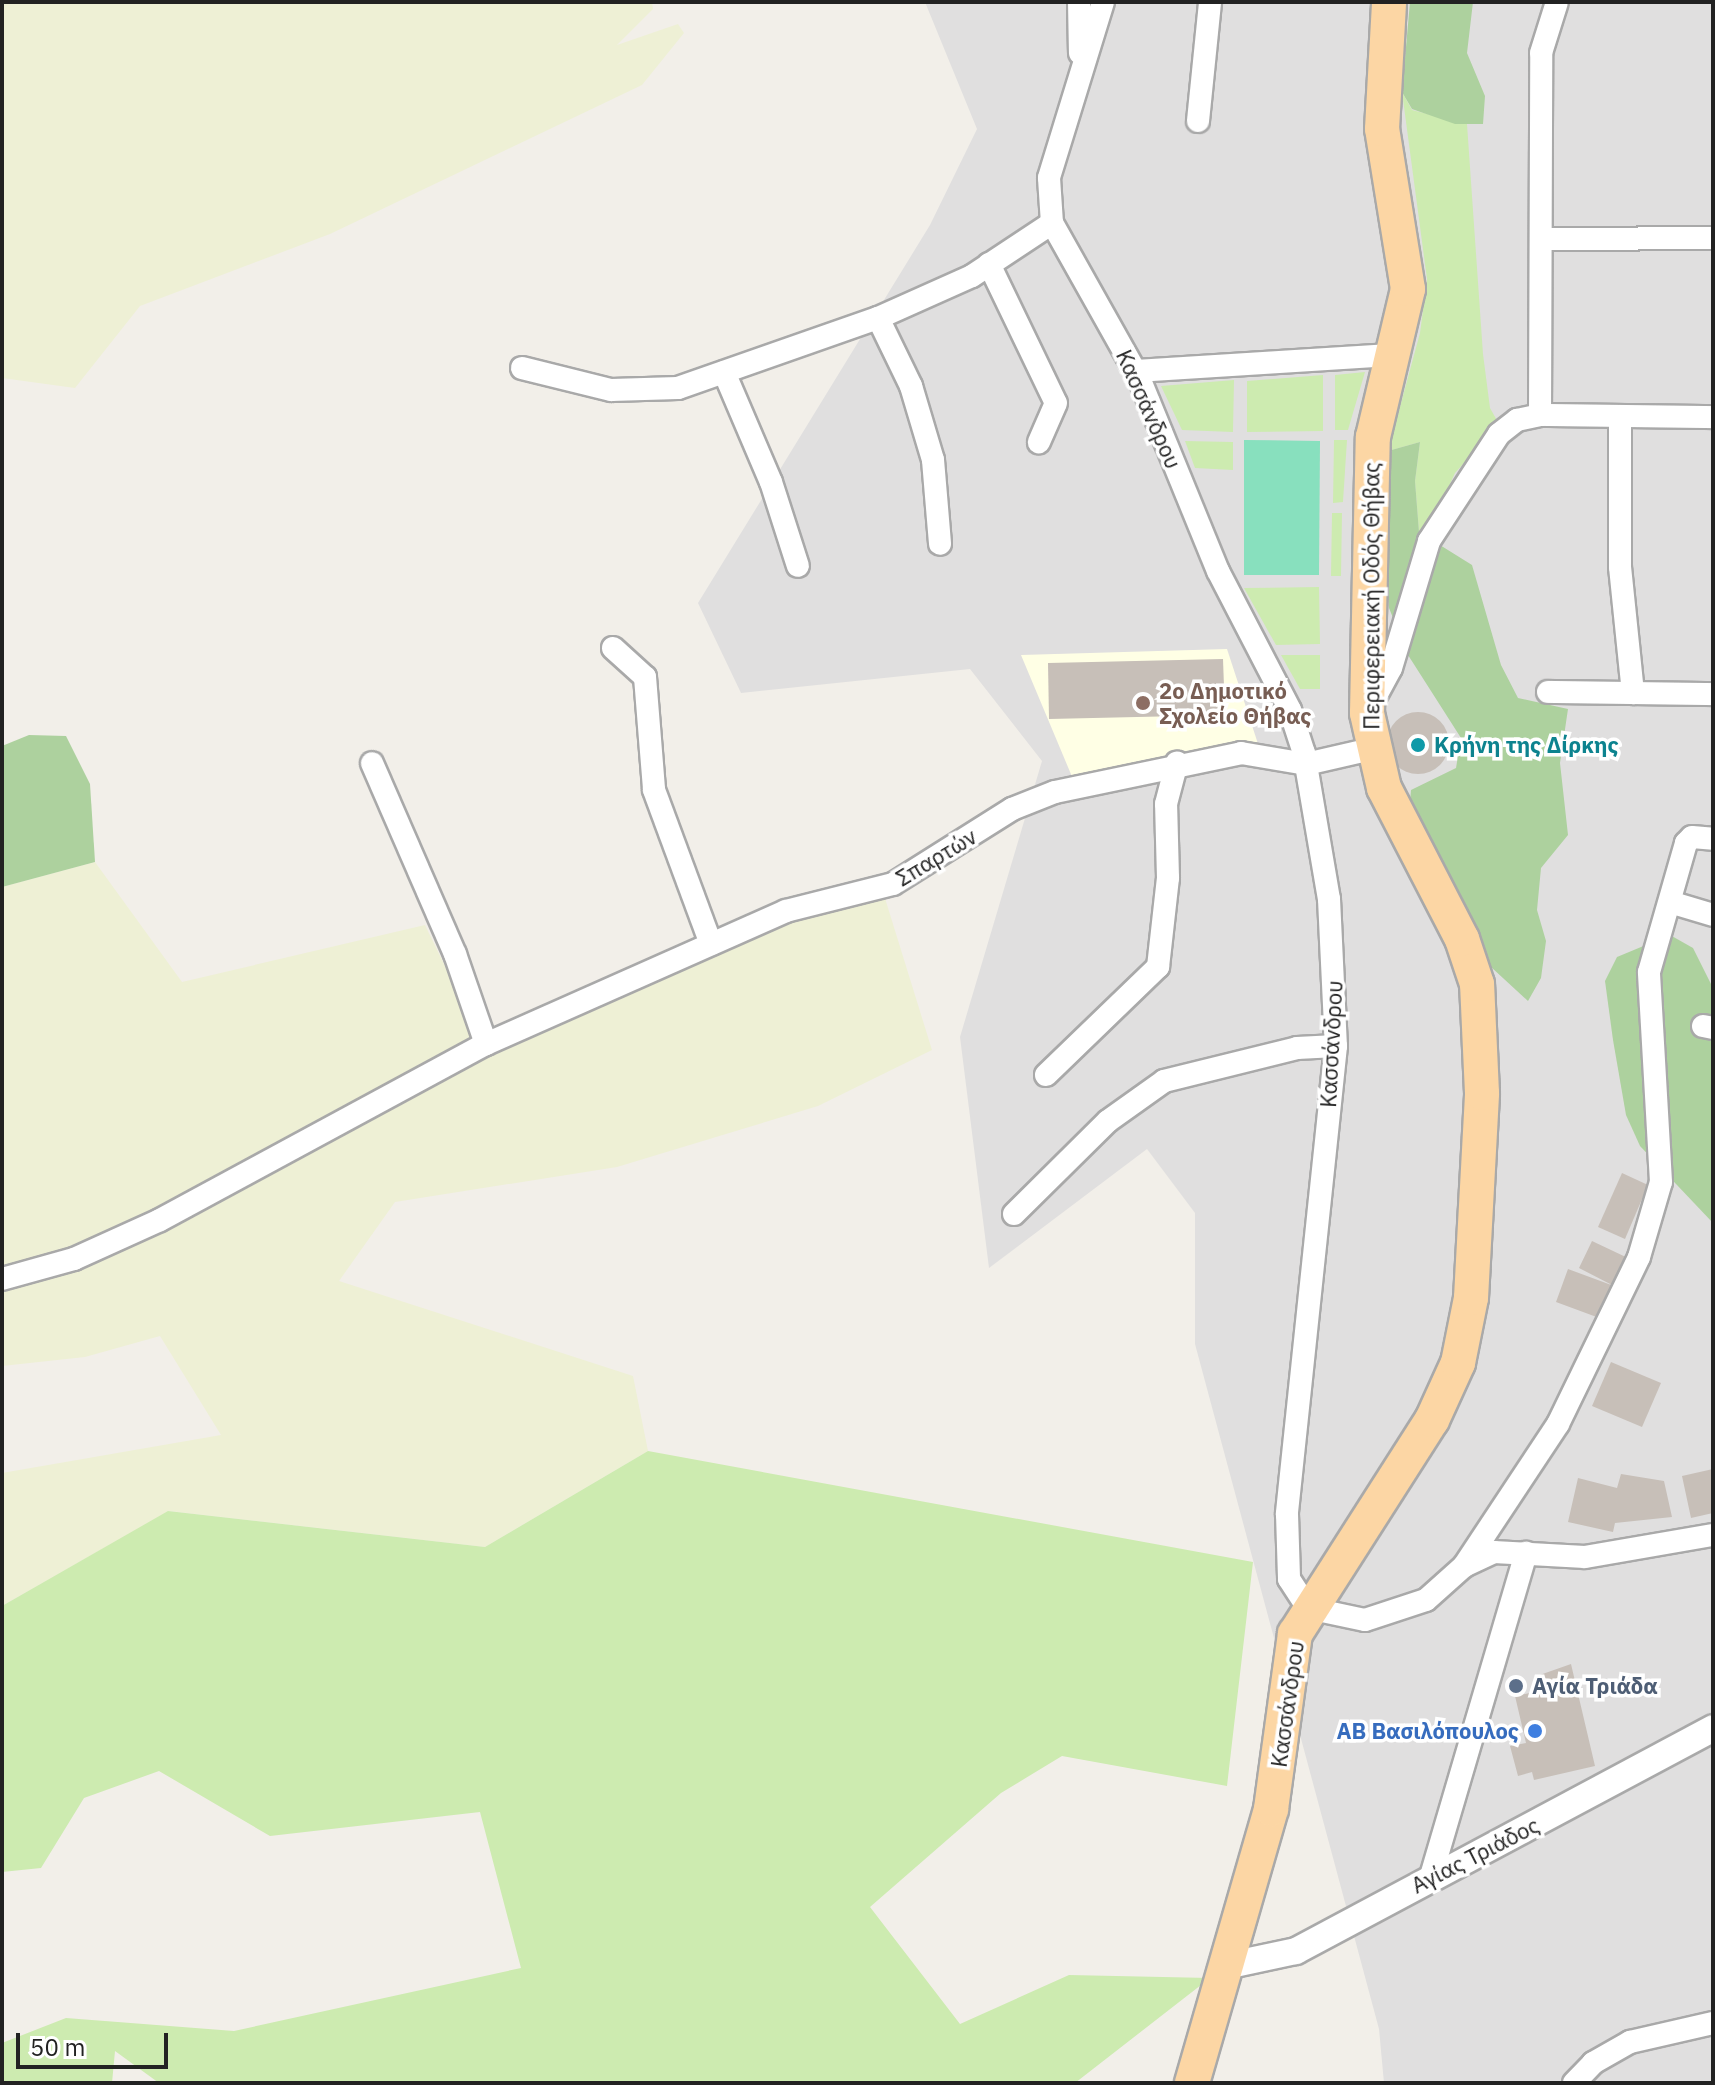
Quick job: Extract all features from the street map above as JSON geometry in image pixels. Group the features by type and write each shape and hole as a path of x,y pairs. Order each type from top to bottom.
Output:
{"main road":[{"name":"Περιφερειακή Οδός Θήβας","path":"1308,1608 1446,1391 1466,1331 1474,1269 1482,1093 1477,984 1462,939 1400,820 1371,749 1367,713 1368,507 1373,437 1408,289 1382,129 1389,2"},
{"name":"Κασσάνδρου","path":"1192,2083 1230,1965 1271,1809 1295,1634 1308,1608"}],"street":[{"path":"1079,2 1081,70"},
{"name":"Κασσάνδρου","path":"1103,2 1049,178 1052,223 1135,371 1218,571 1290,710 1306,764 1329,899 1336,1046 1287,1514 1289,1579 1308,1608"},
{"path":"1198,121 1210,2"},
{"path":"1540,415 1543,239 1541,53 1557,2"},
{"path":"522,368 560,381 653,392 724,372 878,318 989,264 1052,223"},
{"path":"1543,239 1713,238"},
{"path":"989,264 1056,403 1039,442"},
{"path":"878,318 911,386 933,460 940,544"},
{"path":"1135,371 1392,355"},
{"path":"724,372 771,482 798,566"},
{"path":"1367,713 1391,668 1417,567 1459,488 1499,434 1517,420 1540,415 1713,417"},
{"path":"1620,416 1620,567 1633,693"},
{"path":"613,648 645,677 654,790 711,944"},
{"path":"1548,692 1713,694"},
{"path":"1306,764 1371,749"},
{"name":"Σπαρτών","path":"2,1279 74,1259 160,1220 486,1044 711,944 786,911 893,884 1012,809 1055,792 1177,762 1241,753 1306,764"},
{"path":"1046,1075 1158,967 1168,878 1166,804 1177,762"},
{"path":"372,763 455,954 486,1044"},
{"path":"1308,1608 1344,1620 1383,1616 1426,1600 1464,1566 1558,1424 1639,1257 1661,1182 1647,987 1673,903 1686,843 1692,837 1713,839"},
{"path":"1673,903 1713,915"},
{"path":"1014,1214 1108,1121 1164,1081 1297,1048 1336,1046"},
{"path":"1464,1566 1494,1552 1585,1557 1713,1535"},
{"path":"1431,1876 1526,1553"},
{"name":"Αγίας Τριάδος","path":"1230,1965 1296,1951 1431,1876 1713,1728"},
{"path":"1574,2083 1593,2063 1630,2042 1713,2023"}],"shaded area":[{"path":"2,2 652,2 653,9 617,45 678,24 684,33 642,85 330,234 140,306 75,388 2,378"},
{"path":"925,2 1713,2 1713,2083 1384,2083 1379,2029 1195,1344 1195,1213 1147,1149 989,1268 960,1037 1042,761 970,669 741,693 698,603 930,225 977,129"},
{"name":"2ο Δημοτικό Σχολείο Θήβας","path":"1227,649 1260,750 1073,779 1021,655"},
{"path":"95,862 182,982 425,925 488,1054 796,918 884,895 932,1050 818,1106 617,1167 395,1202 339,1281 633,1376 648,1451 485,1547 169,1511 2,1606 2,1473 221,1435 160,1336 85,1357 2,1366 2,887"}],"green space":[{"path":"1410,2 1473,2 1467,53 1485,96 1483,124 1455,124 1412,109 1402,92"},
{"path":"1402,92 1412,110 1467,124 1483,354 1490,408 1499,424 1455,473 1439,508 1419,532 1415,481 1420,442 1388,451 1420,333 1427,279"},
{"path":"1365,372 1348,430 1335,430 1335,375"},
{"path":"1323,375 1323,431 1247,432 1247,381"},
{"path":"1234,380 1233,432 1182,430 1161,386"},
{"path":"1244,440 1320,441 1319,575 1244,575"},
{"path":"1334,440 1347,440 1343,502 1333,503"},
{"path":"1185,441 1233,442 1233,470 1195,468"},
{"path":"1420,442 1415,481 1419,532 1472,565 1501,665 1518,698 1568,709 1560,763 1568,835 1541,868 1537,910 1546,941 1541,978 1528,1001 1491,967 1410,803 1411,790 1456,768 1461,738 1408,655 1389,608 1382,521 1388,451"},
{"path":"1332,513 1342,513 1341,576 1331,576"},
{"path":"1319,587 1320,644 1276,645 1244,588"},
{"path":"1281,655 1320,655 1320,689 1300,689"},
{"path":"29,735 66,736 90,784 95,862 2,887 2,746"},
{"path":"1670,935 1693,948 1713,988 1713,1223 1640,1146 1626,1115 1613,1040 1605,981 1617,957"},
{"path":"648,1451 1253,1562 1227,1786 1062,1756 1001,1793 870,1907 960,2024 1069,1975 1210,1978 1075,2083 159,2083 115,2051 112,2083 2,2083 2,2043 66,2018 234,2031 521,1968 480,1812 270,1836 159,1771 84,1798 41,1868 2,1872 2,1606 168,1511 485,1547"}],"building":[{"path":"1223,659 1225,715 1049,719 1048,663"},
{"name":"Κρήνη της Δίρκης","path":"1418,712 1430,714 1440,721 1447,731 1447,755 1440,765 1430,772 1418,774 1406,772 1396,765 1389,755 1387,743 1389,731 1396,721 1406,714"},
{"path":"1622,1173 1648,1185 1625,1239 1598,1227"},
{"path":"1592,1241 1630,1259 1602,1319 1556,1302 1568,1269 1614,1286 1579,1268"},
{"path":"1611,1362 1661,1383 1642,1427 1592,1406"},
{"path":"1713,1469 1713,1513 1691,1518 1682,1476"},
{"path":"1621,1474 1664,1481 1672,1517 1615,1523 1613,1532 1568,1522 1578,1478 1617,1488"},
{"path":"1571,1664 1595,1766 1534,1780 1532,1772 1518,1776 1510,1746 1526,1743 1515,1696 1539,1691 1534,1677"}],"place":[{"name":"2ο Δημοτικό Σχολείο Θήβας","path":"1143,703"},
{"name":"Κρήνη της Δίρκης","path":"1418,745"},
{"name":"Αγία Τριάδα","path":"1516,1686"},
{"name":"ΑΒ Βασιλόπουλος","path":"1535,1731"}]}
